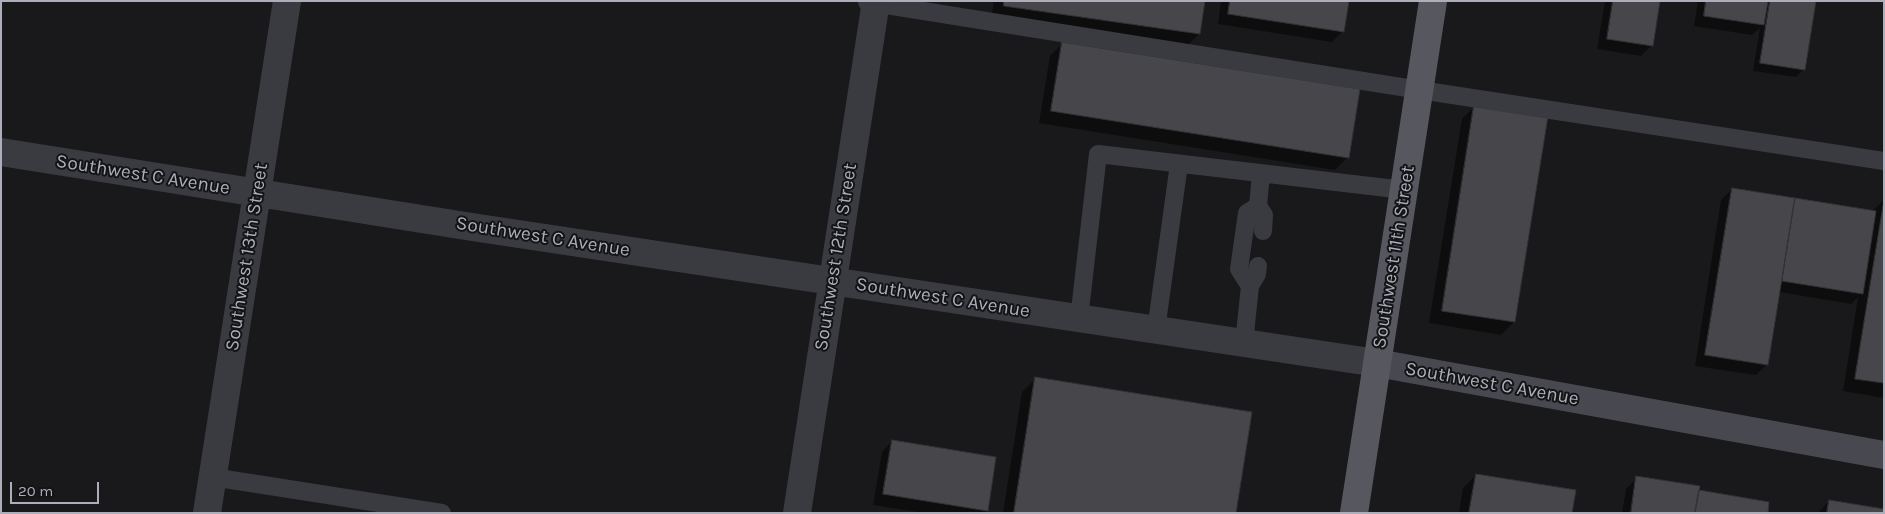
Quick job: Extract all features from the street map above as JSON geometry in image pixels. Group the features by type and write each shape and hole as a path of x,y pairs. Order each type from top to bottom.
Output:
{"main road":[{"name":"Southwest 11th Street","path":"1354,513 1433,1"}],"street":[{"name":"Southwest 13th Street","path":"207,513 287,1"},
{"name":"Southwest 12th Street","path":"797,513 872,2"},
{"name":"Southwest C Avenue","path":"1,152 832,282 1377,363 1884,455"}],"lane":[{"path":"872,2 1420,90 1884,161"},
{"path":"1078,319 1098,154 1404,190"},
{"path":"1156,330 1180,164"},
{"path":"1261,173 1258,206 1264,215 1264,231"},
{"path":"1250,286 1239,269 1247,213 1258,206"},
{"path":"1244,343 1250,286 1257,274 1258,266"},
{"path":"212,477 442,513"}],"building":[{"path":"1004,1 1205,1 1200,34 1004,6"},
{"path":"1230,1 1349,1 1344,32 1228,14"},
{"path":"1613,1 1660,1 1653,46 1607,39"},
{"path":"1706,1 1768,1 1764,25 1704,16"},
{"path":"1770,1 1816,1 1805,70 1760,63"},
{"path":"1062,42 1360,89 1349,158 1051,111"},
{"path":"1474,105 1548,116 1515,322 1442,311"},
{"path":"1732,188 1795,198 1768,365 1705,355"},
{"path":"1795,198 1876,211 1863,294 1782,281"},
{"path":"1884,200 1884,383 1855,379"},
{"path":"1035,377 1252,412 1236,513 1014,513"},
{"path":"892,440 996,457 988,511 883,494"},
{"path":"1476,474 1576,490 1572,513 1469,513"},
{"path":"1636,476 1700,486 1695,513 1631,513"},
{"path":"1699,490 1769,502 1768,513 1695,513"},
{"path":"1829,500 1884,509 1884,513 1827,513"}]}
